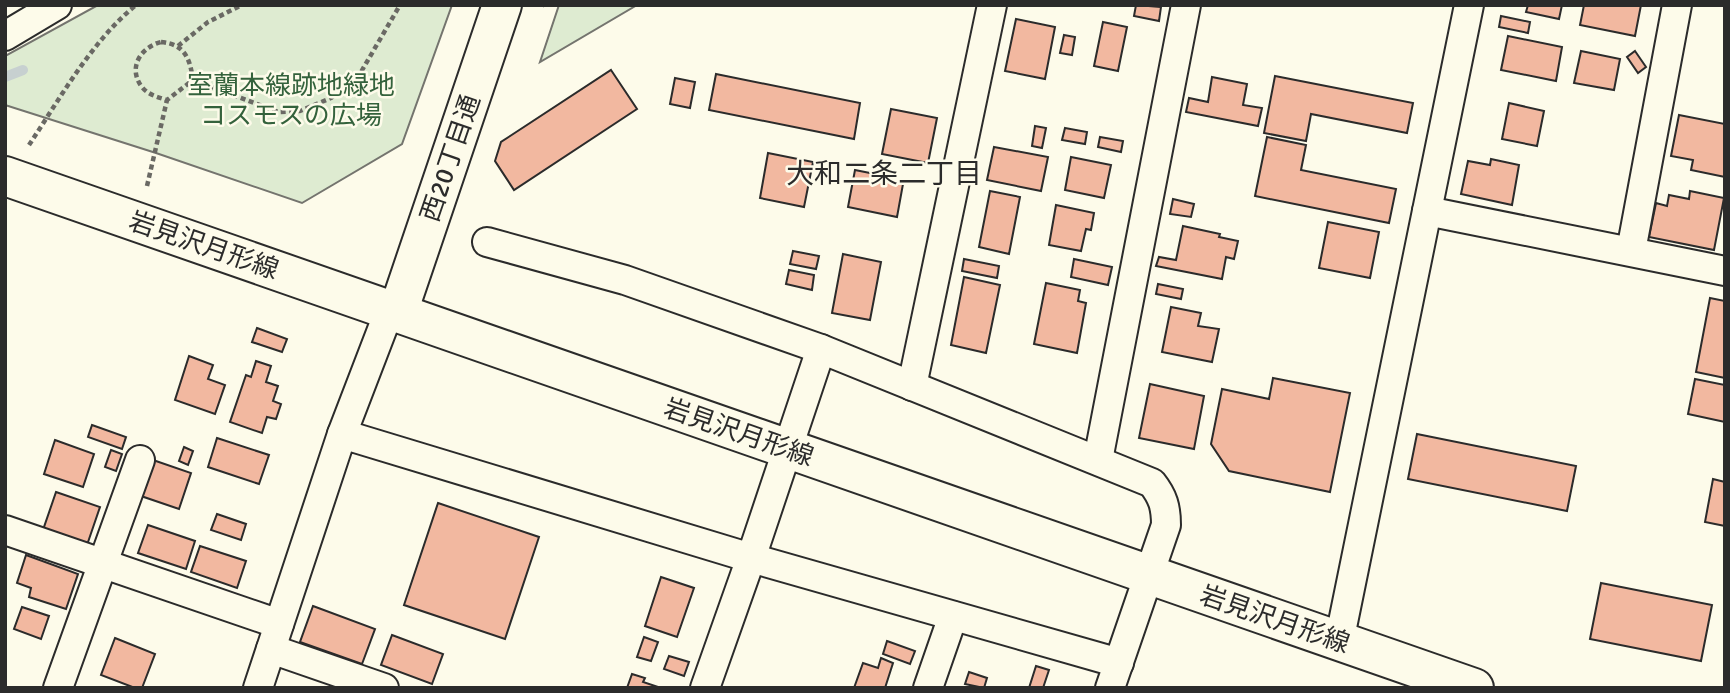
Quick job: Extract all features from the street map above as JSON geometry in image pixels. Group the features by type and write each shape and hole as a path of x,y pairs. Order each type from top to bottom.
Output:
{"main road":[{"name":"西20丁目通","path":"394,310 502,5"},
{"name":"岩見沢月形線","path":"5,176 1474,688"}],"street":[{"path":"5,36 57,5"},
{"path":"912,386 992,5"},
{"path":"1098,460 1186,5"},
{"path":"1339,642 1469,5"},
{"path":"1631,251 1677,5"},
{"path":"1427,211 1725,271"},
{"path":"342,435 953,616 1115,675 1166,525 1166,509 1161,495 1152,483 821,349 625,279 487,242"},
{"path":"258,688 342,435 394,310"},
{"path":"705,688 821,349"},
{"path":"58,688 141,460"},
{"path":"5,530 103,564 275,637 384,688"},
{"path":"928,688 953,616"}],"path":[{"path":"29,145 97,45 136,5"},
{"path":"178,46 208,22 242,5"},
{"path":"193,80 278,111 300,111 331,98 361,72 400,5"},
{"path":"167,100 142,88 136,72 137,63 145,49 153,44 170,43 178,46 186,52 190,61 193,80"},
{"path":"147,186 167,100 193,80"}],"green space":[{"name":"室蘭本線跡地緑地 コスモスの広場","path":"98,5 452,5 402,144 302,203 5,105 5,56"},
{"path":"559,5 637,5 540,62"}],"building":[{"path":"1136,5 1161,7 1159,21 1134,16"},
{"path":"1528,5 1562,5 1559,19 1526,12"},
{"path":"1584,5 1641,5 1635,36 1580,25"},
{"path":"1501,16 1530,22 1528,33 1499,27"},
{"path":"1016,19 1055,27 1045,79 1005,71"},
{"path":"1103,22 1127,27 1118,71 1094,66"},
{"path":"1064,35 1075,37 1072,55 1060,53"},
{"path":"1508,36 1562,47 1556,81 1501,70"},
{"path":"1581,51 1620,59 1614,90 1574,83"},
{"path":"1635,51 1646,67 1638,73 1627,57"},
{"path":"611,70 637,109 514,190 495,161 501,142"},
{"path":"716,74 860,103 854,139 709,110"},
{"path":"1275,76 1413,103 1407,133 1311,114 1306,141 1264,133"},
{"path":"1212,77 1247,84 1243,105 1262,108 1258,126 1186,112 1189,98 1208,102"},
{"path":"675,78 695,82 690,108 670,104"},
{"path":"1509,103 1544,111 1537,146 1502,139"},
{"path":"891,109 937,118 928,163 882,154"},
{"path":"1679,115 1725,124 1725,177 1691,170 1693,160 1671,156"},
{"path":"1035,126 1046,128 1042,148 1032,146"},
{"path":"1065,128 1087,132 1085,144 1062,140"},
{"path":"1100,137 1123,141 1121,152 1098,147"},
{"path":"1267,137 1306,145 1301,170 1396,189 1389,223 1255,196"},
{"path":"994,147 1048,157 1041,191 987,180"},
{"path":"768,153 813,162 804,207 760,198"},
{"path":"1071,157 1111,165 1104,198 1065,190"},
{"path":"1491,159 1519,165 1512,205 1461,194 1468,161 1490,165"},
{"path":"855,170 890,177 889,181 903,184 897,217 848,207"},
{"path":"990,191 1020,197 1009,254 979,247"},
{"path":"1690,191 1724,198 1714,250 1649,237 1656,203 1667,206 1669,195 1689,199"},
{"path":"1173,199 1194,204 1191,217 1170,214"},
{"path":"1056,205 1094,213 1091,230 1086,229 1081,251 1049,245"},
{"path":"1328,222 1379,232 1370,278 1319,268"},
{"path":"1183,226 1238,241 1234,259 1226,257 1222,279 1156,266 1159,257 1176,260"},
{"path":"793,251 819,256 816,269 790,264"},
{"path":"843,254 881,262 870,320 832,313"},
{"path":"964,259 999,266 997,278 962,271"},
{"path":"1074,259 1112,267 1108,285 1071,277"},
{"path":"789,270 814,275 812,290 786,284"},
{"path":"964,277 1000,285 986,353 951,345"},
{"path":"1046,283 1080,290 1078,301 1086,303 1077,353 1034,344"},
{"path":"1158,284 1183,289 1181,299 1156,294"},
{"path":"1710,298 1725,301 1725,378 1696,372"},
{"path":"1171,307 1201,313 1198,326 1219,329 1212,362 1162,352"},
{"path":"257,328 287,339 282,352 252,342"},
{"path":"189,356 213,365 208,379 225,385 215,414 175,400"},
{"path":"256,361 271,366 266,382 278,386 273,401 281,404 276,419 267,417 262,433 230,422 246,375 251,377"},
{"path":"1273,378 1350,393 1330,492 1229,471 1211,444 1222,389 1269,399"},
{"path":"1695,379 1725,385 1725,422 1688,414"},
{"path":"1150,384 1204,396 1194,449 1139,438"},
{"path":"92,425 126,437 122,449 88,437"},
{"path":"1417,434 1576,466 1567,511 1408,479"},
{"path":"217,438 269,455 259,484 208,467"},
{"path":"55,440 94,454 83,487 44,474"},
{"path":"184,447 193,451 188,465 179,461"},
{"path":"111,450 122,454 116,471 105,467"},
{"path":"153,460 191,473 179,509 141,496"},
{"path":"1713,479 1725,482 1725,526 1705,522"},
{"path":"56,492 100,507 87,545 43,530"},
{"path":"438,503 539,537 505,639 404,605"},
{"path":"217,514 246,524 241,540 211,530"},
{"path":"148,525 195,541 186,569 138,553"},
{"path":"200,546 246,561 237,588 191,572"},
{"path":"26,555 78,574 66,609 29,597 31,588 17,583"},
{"path":"661,577 694,588 677,637 645,626"},
{"path":"1601,583 1712,605 1701,661 1590,639"},
{"path":"313,606 375,629 362,664 300,642"},
{"path":"22,607 49,616 41,639 14,629"},
{"path":"392,635 443,654 432,684 381,665"},
{"path":"644,637 658,642 651,661 637,657"},
{"path":"115,638 155,654 142,688 135,688 101,675"},
{"path":"887,641 915,651 910,664 883,654"},
{"path":"669,656 689,662 684,676 664,669"},
{"path":"881,658 893,663 885,688 854,688 863,663 878,668"},
{"path":"1036,666 1049,670 1043,688 1029,688"},
{"path":"969,672 987,678 984,688 965,684"},
{"path":"632,674 645,678 643,682 661,688 627,688"}],"waterway":[{"path":"5,77 23,70"}],"district":[{"name":"大和二条二丁目","path":"884,173"}]}
